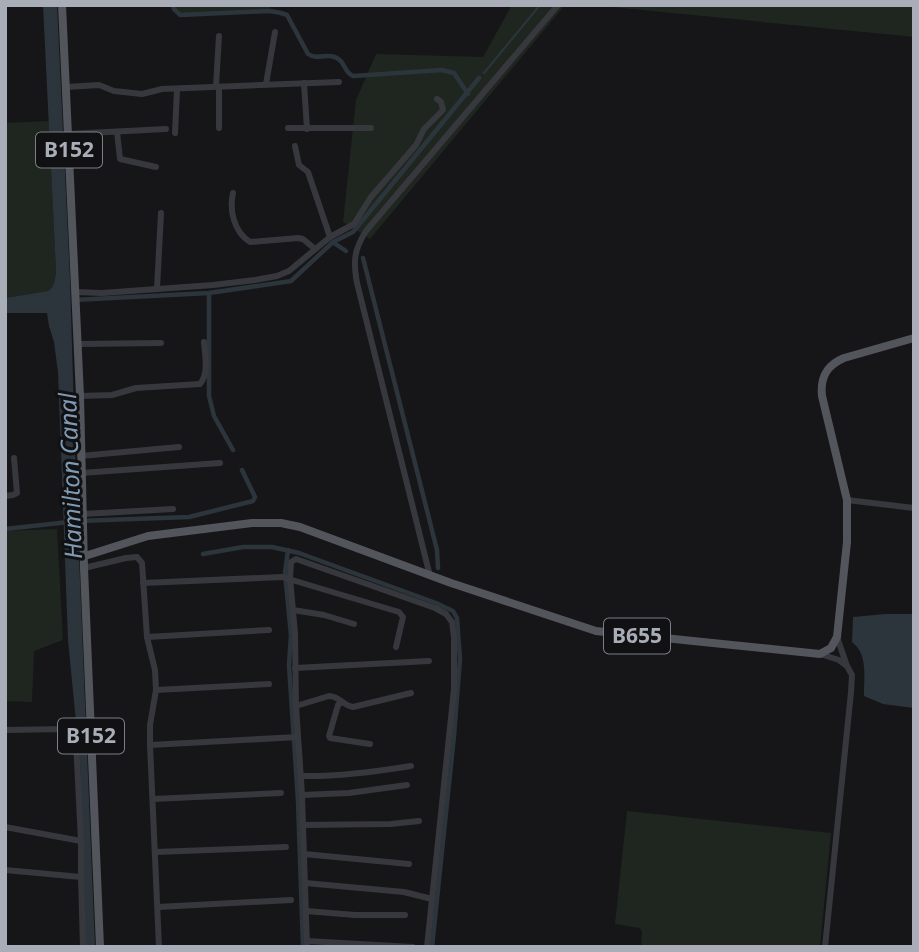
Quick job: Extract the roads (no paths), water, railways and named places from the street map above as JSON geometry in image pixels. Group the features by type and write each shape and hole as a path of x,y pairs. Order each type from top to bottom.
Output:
{"main road":[{"name":"B152","path":"62,5 76,294 100,947"},
{"path":"820,654 831,648 837,637 848,533 847,500 822,396 824,373 835,362 844,358 914,338"},
{"name":"B655","path":"85,556 148,536 252,523 281,523 300,527 430,576 596,631 820,654"}],"street":[{"path":"430,576 357,283 354,255 366,231 558,5"},
{"path":"266,84 275,32"},
{"path":"219,36 219,128"},
{"path":"66,87 99,85 114,91 142,94 162,89 339,82"},
{"path":"304,83 307,129"},
{"path":"175,133 177,90"},
{"path":"76,294 213,285 256,280 289,271 330,237 354,225 371,197 416,145 424,129 443,110 437,99"},
{"path":"288,128 371,128"},
{"path":"68,134 166,129"},
{"path":"117,132 120,159 156,167"},
{"path":"295,146 299,165 308,172 330,237"},
{"path":"233,193 230,204 235,222 246,240 250,242 298,238 315,249"},
{"path":"157,289 160,213"},
{"path":"80,396 111,394 136,388 200,384 204,381 205,372 204,342"},
{"path":"78,344 161,343"},
{"path":"80,456 179,447"},
{"path":"5,496 17,493 14,458"},
{"path":"81,473 220,463"},
{"path":"847,500 914,508"},
{"path":"83,518 173,509"},
{"path":"135,539 137,558"},
{"path":"414,569 422,562 424,551"},
{"path":"85,568 126,558 137,558 142,564 147,637 155,670 156,690 150,725 150,745 159,947"},
{"path":"413,947 307,944 302,794 294,737 296,706 293,610 286,577 291,562 296,559 435,608 446,614 452,622 454,689 427,947"},
{"path":"143,583 286,577 398,612 403,617 396,648"},
{"path":"293,610 354,624"},
{"path":"147,637 269,630"},
{"path":"824,947 852,675 837,637"},
{"path":"820,654 831,656 847,666"},
{"path":"295,668 429,661"},
{"path":"156,690 269,684"},
{"path":"296,706 334,696 353,707 411,694"},
{"path":"342,702 338,705 330,738 370,744"},
{"path":"5,730 66,729 73,732 76,741 81,841 83,947"},
{"path":"150,745 294,737"},
{"path":"300,776 339,776 411,766"},
{"path":"302,794 349,793 407,785"},
{"path":"153,799 281,793"},
{"path":"303,825 419,821"},
{"path":"5,827 81,841"},
{"path":"155,852 286,847"},
{"path":"304,854 410,864"},
{"path":"5,870 81,877"},
{"path":"305,883 404,892 432,899"},
{"path":"158,907 291,900"},
{"path":"306,911 405,915"}],"water":[{"name":"Hamilton Canal","path":"43,5 57,5 95,947 85,947 80,763 68,640 58,372 54,342 47,313 5,313 5,298 48,291 53,285 56,271"},
{"path":"914,614 914,708 883,704 864,696 863,659 852,642 853,617"}],"waterway":[{"path":"173,5 180,15 270,11 281,13 287,15 308,54 337,58 353,76 442,70 454,73 468,94"},
{"path":"484,73 540,5"},
{"path":"74,300 209,293 291,281 333,242 353,232 479,78"},
{"path":"334,243 346,251"},
{"path":"363,258 437,550 438,568"},
{"path":"209,293 209,396 214,416 233,450"},
{"name":"Hamilton Canal","path":"5,529 78,521 189,517 253,501 255,497 242,470"},
{"path":"203,554 243,547 272,547 299,553 453,611 457,618 460,659 432,947"},
{"path":"288,550 285,573 291,635 289,665 298,801 303,947"}]}
